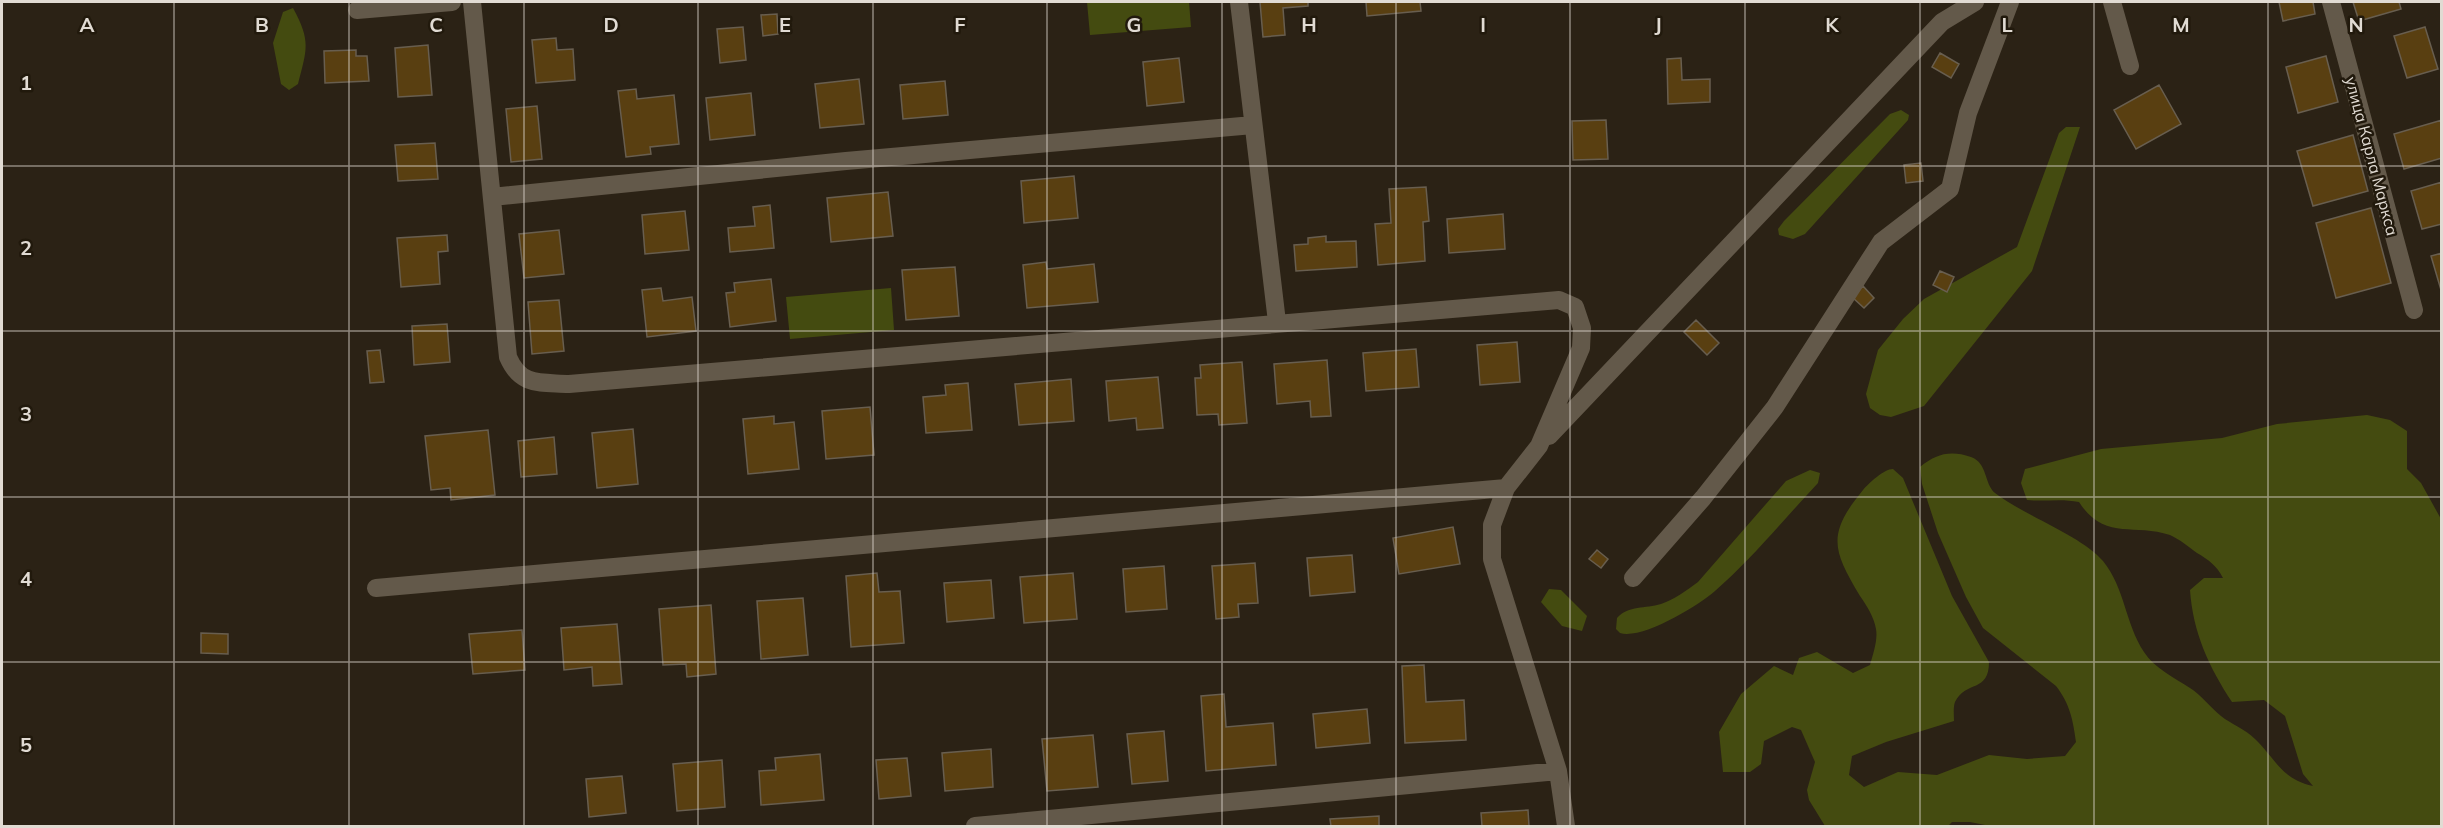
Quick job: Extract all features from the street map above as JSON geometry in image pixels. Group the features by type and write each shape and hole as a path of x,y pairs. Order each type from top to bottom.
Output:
{"street":[{"path":"357,10 452,2"},
{"path":"472,2 508,357 515,372 529,381 569,384 1276,322 1559,300 1575,308 1582,328 1581,348 1539,446"},
{"path":"1239,2 1276,322"},
{"path":"1566,826 1558,771 1492,559 1492,525 1506,488 1539,446 1942,22 1975,2"},
{"path":"1633,578 1703,498 1775,407 1881,242 1950,189 1968,113 2010,2"},
{"path":"2112,2 2130,66"},
{"name":"улица Карла Маркса","path":"2331,2 2414,310"},
{"path":"492,197 846,161 1253,125"},
{"path":"376,588 1506,488"},
{"path":"975,826 1558,771"}],"green space":[{"path":"1087,2 1189,2 1191,27 1090,35"},
{"path":"293,8 303,29 306,45 298,84 289,90 281,84 273,43 283,12"},
{"path":"1901,110 1909,115 1908,120 1805,234 1793,239 1779,235 1778,229 1784,221 1890,114"},
{"path":"2066,127 2080,127 2032,271 1924,406 1891,417 1880,415 1870,408 1866,394 1878,350 1903,319 1924,299 2017,247 2059,133"},
{"path":"891,288 894,330 790,339 786,297"},
{"path":"2367,415 2390,420 2407,431 2407,469 2421,483 2441,519 2441,826 1990,826 1970,822 1952,822 1948,826 1825,826 1809,800 1807,790 1815,762 1801,730 1792,727 1764,741 1761,764 1750,772 1723,772 1719,732 1741,694 1774,666 1793,675 1799,658 1817,652 1853,673 1870,665 1876,642 1875,625 1839,553 1839,530 1851,505 1863,490 1881,474 1893,469 1903,478 1952,596 1989,662 1988,672 1981,682 1965,691 1955,702 1954,721 1886,742 1852,756 1849,775 1864,787 1898,772 1937,775 1989,755 2027,759 2065,756 2076,742 2074,726 2065,699 2056,686 1983,628 1966,597 1938,533 1922,484 1920,467 1938,456 1956,454 1971,457 1980,464 1995,493 2081,542 2103,561 2116,583 2138,641 2148,658 2194,691 2221,716 2251,735 2293,779 2313,786 2303,774 2285,716 2264,700 2232,702 2209,663 2195,621 2190,590 2204,578 2223,578 2215,567 2170,535 2109,526 2089,514 2079,502 2027,500 2021,483 2025,469 2101,449 2222,438 2277,424"},
{"path":"1810,470 1820,473 1818,483 1755,552 1715,591 1683,613 1642,632 1620,633 1616,629 1617,618 1627,611 1666,602 1698,582 1786,481"},
{"path":"1549,589 1561,590 1587,616 1582,631 1562,626 1541,602"}],"building":[{"path":"1260,2 1308,2 1308,6 1283,8 1285,35 1263,37"},
{"path":"1366,2 1420,2 1421,11 1367,16"},
{"path":"2279,2 2313,2 2315,14 2283,21"},
{"path":"2353,2 2399,2 2401,9 2359,21"},
{"path":"777,14 778,34 763,36 761,15"},
{"path":"743,27 746,60 720,63 717,29"},
{"path":"2425,27 2438,69 2407,78 2394,36"},
{"path":"556,38 557,50 573,49 575,80 536,83 532,40"},
{"path":"428,45 432,95 398,97 395,48"},
{"path":"356,50 356,56 367,56 369,81 325,83 324,51"},
{"path":"1940,53 1959,64 1951,78 1932,67"},
{"path":"2326,56 2338,102 2298,113 2286,67"},
{"path":"1179,58 1184,102 1147,106 1143,62"},
{"path":"1681,58 1682,80 1710,79 1710,102 1668,104 1667,59"},
{"path":"859,79 864,124 820,128 815,84"},
{"path":"945,81 948,115 903,119 900,85"},
{"path":"2159,85 2181,124 2136,149 2114,110"},
{"path":"636,89 637,99 674,95 679,144 650,147 651,154 626,157 618,91"},
{"path":"751,93 755,135 710,140 706,98"},
{"path":"537,106 542,159 511,162 506,109"},
{"path":"1606,120 1608,159 1573,160 1572,121"},
{"path":"2442,120 2442,158 2404,169 2394,134"},
{"path":"2353,135 2368,191 2313,206 2297,151"},
{"path":"435,143 438,179 398,181 395,145"},
{"path":"1921,163 1923,181 1906,183 1904,165"},
{"path":"1074,176 1078,218 1024,223 1021,181"},
{"path":"2442,182 2442,224 2422,229 2411,191"},
{"path":"1426,187 1429,221 1423,222 1425,261 1378,265 1375,224 1391,223 1389,189"},
{"path":"888,192 893,236 831,242 827,198"},
{"path":"770,205 774,248 730,252 728,228 755,226 753,207"},
{"path":"2371,208 2391,283 2336,298 2316,223"},
{"path":"685,211 689,250 645,254 642,215"},
{"path":"1503,214 1505,249 1449,253 1447,219"},
{"path":"559,230 564,274 524,278 519,234"},
{"path":"447,235 448,251 438,252 440,284 401,287 397,238"},
{"path":"1326,236 1326,242 1356,241 1357,267 1296,271 1294,245 1308,244 1308,238"},
{"path":"2442,253 2442,290 2441,290 2431,256"},
{"path":"1046,262 1047,269 1094,264 1098,302 1027,308 1023,265"},
{"path":"955,267 959,316 906,320 902,270"},
{"path":"1940,271 1954,277 1947,292 1933,285"},
{"path":"771,279 776,321 730,327 726,293 735,292 734,283"},
{"path":"1863,286 1874,298 1864,308 1852,297"},
{"path":"661,288 663,301 692,297 696,331 647,337 642,290"},
{"path":"559,300 564,351 532,354 528,302"},
{"path":"1696,320 1719,343 1707,355 1684,332"},
{"path":"447,324 450,362 414,365 412,326"},
{"path":"1517,342 1520,382 1480,385 1477,345"},
{"path":"1416,349 1419,387 1366,391 1363,353"},
{"path":"380,350 384,382 370,383 367,351"},
{"path":"1327,360 1331,416 1311,417 1310,401 1277,404 1274,364"},
{"path":"1242,362 1247,423 1219,425 1218,414 1197,415 1195,378 1201,378 1200,365"},
{"path":"1158,377 1163,428 1137,430 1136,418 1109,421 1106,381"},
{"path":"1071,379 1074,421 1019,425 1015,384"},
{"path":"968,383 972,430 926,433 923,397 946,395 945,385"},
{"path":"870,407 874,455 826,459 822,411"},
{"path":"774,416 774,424 794,422 799,469 748,474 743,419"},
{"path":"633,429 638,484 597,488 592,433"},
{"path":"488,430 495,495 451,500 450,488 431,490 425,436"},
{"path":"554,437 557,474 521,477 518,441"},
{"path":"1453,527 1460,564 1399,574 1393,538"},
{"path":"1597,550 1608,559 1601,568 1589,559"},
{"path":"1352,555 1355,592 1310,596 1307,558"},
{"path":"1255,563 1258,603 1238,604 1239,617 1216,619 1212,566"},
{"path":"1164,566 1167,609 1126,612 1123,569"},
{"path":"877,573 879,592 900,591 904,643 851,647 846,576"},
{"path":"1073,573 1077,619 1024,623 1020,577"},
{"path":"991,580 994,618 947,622 944,583"},
{"path":"803,598 808,655 761,659 757,601"},
{"path":"711,605 716,674 687,677 686,664 663,665 659,609"},
{"path":"617,624 622,684 593,686 592,667 564,670 561,628"},
{"path":"522,630 525,670 473,674 469,634"},
{"path":"201,633 228,634 228,654 201,653"},
{"path":"1424,665 1426,702 1464,700 1466,740 1405,743 1402,666"},
{"path":"1224,694 1226,727 1273,723 1276,765 1206,771 1201,696"},
{"path":"1367,709 1370,743 1316,748 1313,714"},
{"path":"1164,731 1168,781 1132,784 1127,734"},
{"path":"1093,735 1098,787 1047,791 1042,739"},
{"path":"991,749 993,787 945,791 942,753"},
{"path":"820,754 824,800 761,805 759,771 776,770 775,758"},
{"path":"907,758 911,796 879,799 876,760"},
{"path":"722,760 725,807 677,811 673,764"},
{"path":"622,776 626,813 589,817 586,779"},
{"path":"1528,810 1529,826 1482,826 1481,813"},
{"path":"1379,816 1379,826 1331,826 1330,819"}]}
